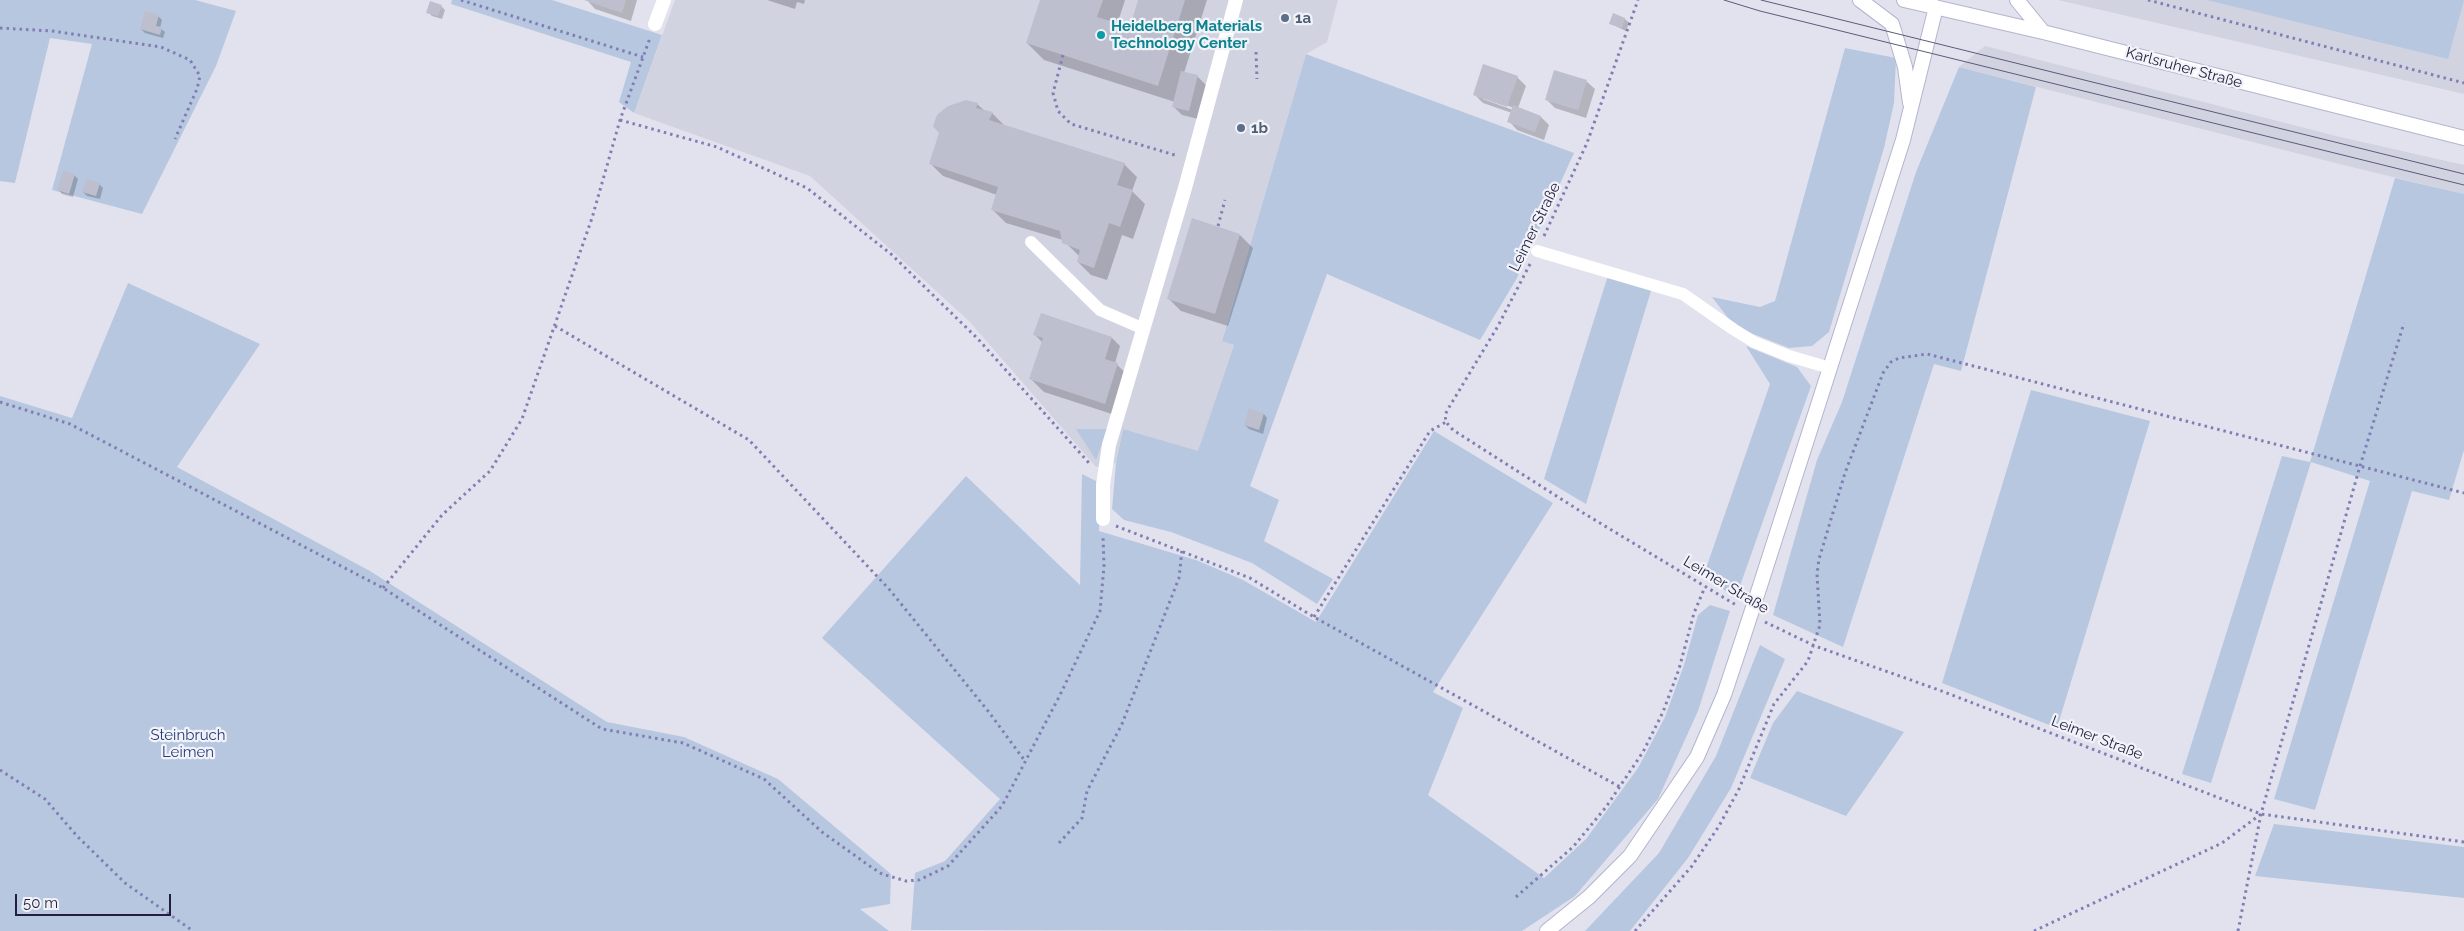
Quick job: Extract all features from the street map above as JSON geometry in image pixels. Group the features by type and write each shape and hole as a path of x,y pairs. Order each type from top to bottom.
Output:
{"main road":[{"path":"655,24 664,0"},
{"path":"1103,519 1104,481 1109,445 1193,159 1236,0"},
{"path":"1860,0 1892,24 1905,67 1911,108"},
{"name":"Karlsruher Straße","path":"1904,0 1937,4 2464,138"},
{"path":"2017,0 2043,32"},
{"path":"1547,931 1589,898 1630,856 1696,757 1724,695 1903,140 1937,4"}],"lane":[{"path":"1031,242 1100,310 1144,329"},
{"path":"1537,251 1683,294 1733,330 1754,342 1788,356 1830,368"}],"path":[{"path":"460,0 643,57"},
{"name":"Leimer Straße","path":"1638,0 1587,143 1537,251 1498,326 1448,409 1445,415 1446,422 1458,433 1555,495 1745,610"},
{"path":"2148,0 2464,83"},
{"path":"382,588 442,515 490,471 522,419 556,326 604,181 620,120 655,24"},
{"path":"0,28 52,31 161,47 190,60 200,76 198,89 175,139"},
{"path":"1256,52 1257,80"},
{"path":"1063,55 1053,93 1058,111 1071,124 1193,159"},
{"path":"620,120 717,147 807,188 891,254 978,339 1104,481"},
{"path":"1218,226 1225,200"},
{"path":"2238,931 2261,814 2360,466 2404,323"},
{"path":"556,326 749,440 889,589 988,711 1025,761"},
{"path":"1635,931 1692,866 1720,826 1739,789 1774,704 1797,676 1814,646 1820,625 1817,574 1824,542 1845,473 1869,405 1883,373 1891,362 1899,358 1926,354 2464,493"},
{"path":"0,402 70,424 382,588 602,729 683,743 764,779 822,832 882,874 906,881 919,880 948,866 1002,806 1100,611 1104,566 1103,519 1250,578 1314,617 1428,678 1620,786"},
{"path":"1314,617 1430,431 1446,422"},
{"path":"1059,843 1082,818 1087,791 1122,724 1179,578 1182,550"},
{"path":"1516,897 1573,847 1620,786 1643,752 1663,712 1705,587"},
{"name":"Leimer Straße","path":"1761,619 1814,646 1939,690 2261,814 2464,842"},
{"path":"0,770 45,799 77,836 125,883 193,931"},
{"path":"2034,931 2222,842 2261,814"}],"shaded area":[{"path":"675,0 1338,0 1327,42 1306,54 1222,340 1234,345 1198,452 1123,429 1116,463 1096,467 969,321 810,176 634,113"},
{"path":"2058,0 2464,0 2464,94"},
{"path":"1985,46 2336,136 2464,165 2464,194 1959,67"}],"green space":[{"path":"0,0 195,0 236,11 216,66 142,214 52,190 92,44 50,38 15,183 0,181"},
{"path":"452,0 552,0 662,35 634,113 619,102 631,62 451,4"},
{"path":"2207,0 2464,0 2448,59"},
{"path":"1845,48 1896,58 1894,103 1884,148 1829,332 1812,346 1789,348 1735,327 1712,297 1760,307 1775,301"},
{"path":"1306,54 1574,153 1517,278 1480,340 1327,274 1250,486 1279,500 1264,541 1333,579 1317,604 1252,563 1171,532 1124,520 1112,509 1116,463 1123,429 1198,451 1234,345 1222,341"},
{"path":"1959,67 2036,87 1961,371 1934,364 1843,647 1773,615 1817,460 1842,402 1916,172"},
{"path":"2395,178 2464,194 2464,450 2449,500 2412,491 2315,810 2274,799 2370,481 2311,462 2211,783 2182,774 2282,456 2310,462"},
{"path":"1610,269 1654,281 1586,504 1544,479"},
{"name":"Steinbruch Leimen","path":"128,283 260,344 177,467 370,571 607,722 684,737 778,779 891,874 890,904 860,909 889,931 0,931 0,396 72,418"},
{"path":"1746,346 1797,367 1811,386 1736,597 1703,577 1770,384"},
{"path":"2031,390 2150,421 2057,728 1942,683"},
{"path":"1076,429 1107,429 1096,460"},
{"path":"1434,431 1553,503 1433,692 1463,708 1428,795 1544,878 1586,839 1638,768 1665,717 1684,665 1698,615 1710,605 1730,611 1698,711 1658,799 1575,896 1522,931 911,930 915,873 945,861 1000,799 822,638 966,476 1080,585 1082,474 1100,483 1099,531 1196,560 1243,580 1316,622"},
{"path":"1760,645 1785,659 1731,788 1688,858 1630,931 1585,931 1659,853 1716,756"},
{"path":"1797,691 1904,732 1846,816 1750,778 1773,723"},
{"path":"2274,824 2464,847 2464,898 2255,876"}],"building":[{"path":"584,0 626,0 622,13"},
{"name":"Heidelberg Materials Technology Center","path":"1040,0 1103,0 1097,17 1130,27 1138,0 1185,0 1158,86 1026,43"},
{"path":"430,1 442,5 438,16 426,13"},
{"path":"145,11 159,15 156,26 162,27 160,35 140,29"},
{"path":"1613,13 1625,18 1622,28 1609,24"},
{"path":"1483,64 1518,76 1507,107 1473,95"},
{"path":"1554,70 1587,80 1578,110 1545,100"},
{"path":"1181,71 1198,75 1189,111 1172,107"},
{"path":"966,100 978,103 976,108 993,112 989,120 1125,163 1117,185 1133,190 1120,227 1109,223 1094,268 1077,262 1080,250 1062,243 1060,231 991,210 998,187 929,164 939,133 933,126 937,115 948,106"},
{"path":"1513,105 1541,116 1535,132 1507,122"},
{"path":"63,171 75,174 69,194 57,190"},
{"path":"86,179 100,183 96,196 82,192"},
{"path":"1192,218 1240,234 1215,314 1167,299"},
{"path":"1041,313 1112,337 1105,359 1118,363 1105,404 1029,379 1043,338 1033,335"},
{"path":"1249,408 1264,413 1259,430 1244,425"}],"tram line":[{"path":"1724,0 1760,11 2464,185"},
{"path":"1761,0 2464,174"}],"place":[{"name":"1a","path":"1285,18"},
{"name":"Heidelberg Materials Technology Center","path":"1101,35"},
{"name":"1b","path":"1241,128"}]}
